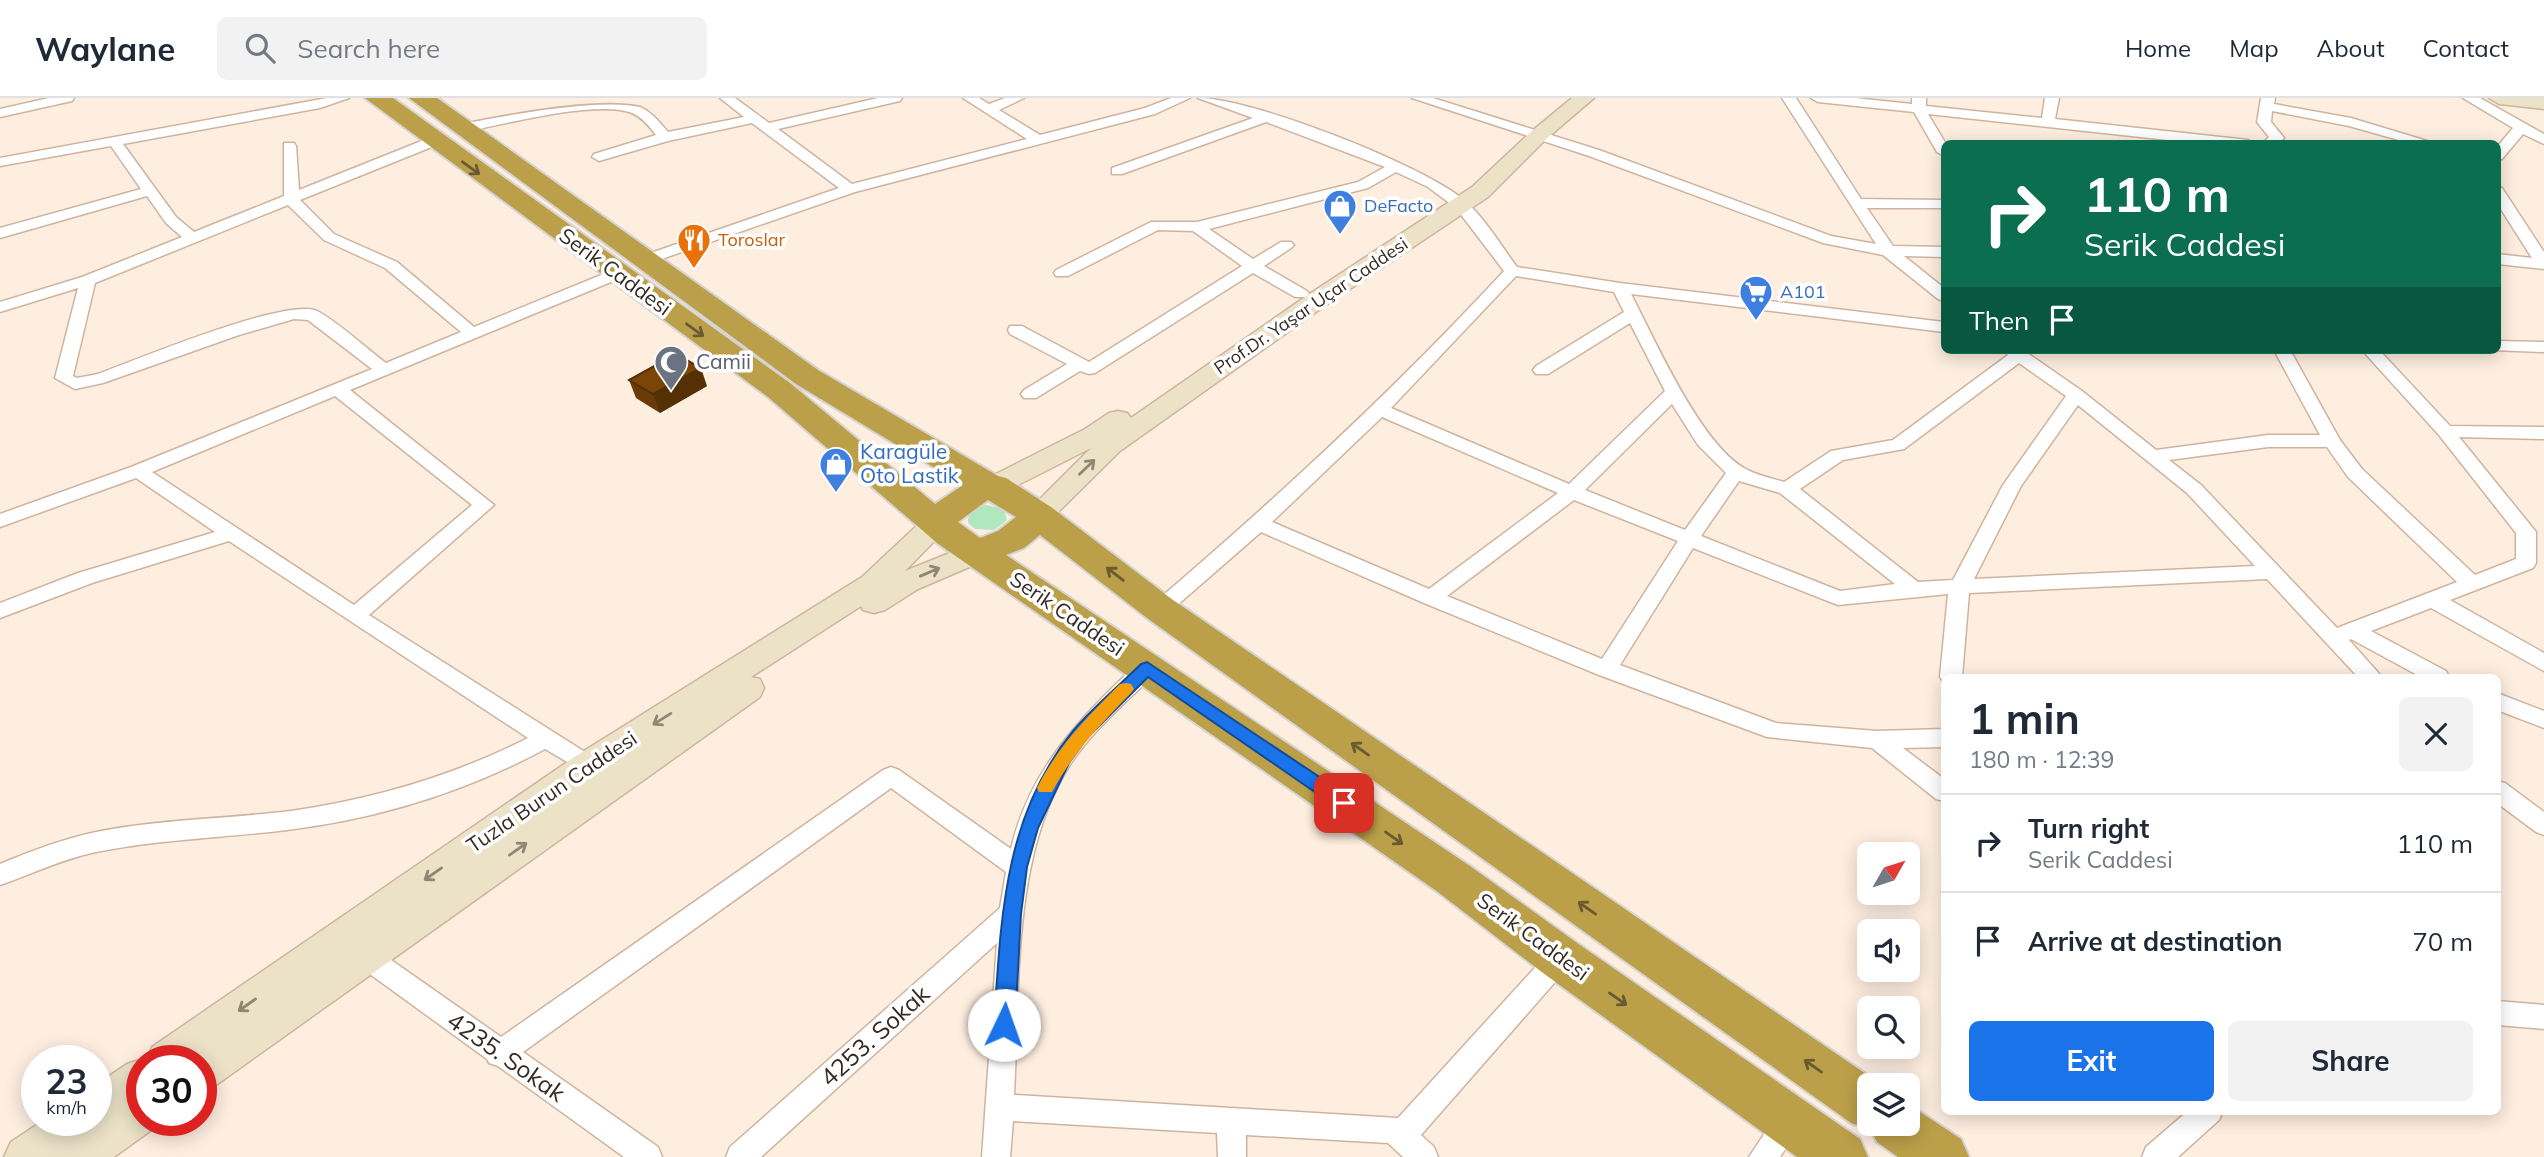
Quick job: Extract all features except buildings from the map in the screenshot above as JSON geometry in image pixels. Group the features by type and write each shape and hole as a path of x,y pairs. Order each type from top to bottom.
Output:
{"highway":[{"name":"Serik Caddesi","path":"377,98 449,134 632,267 807,377 1038,515 1160,609 1857,1097"},
{"name":"Serik Caddesi","path":"421,98 449,134"},
{"name":"Serik Caddesi","path":"632,267 936,524 1454,879 1560,958 1841,1157"},
{"path":"936,524 955,503 969,494 993,486"},
{"path":"976,552 1009,543 1025,532 1038,515"},
{"path":"1912,1136 1942,1157"}],"main road":[{"path":"993,486 1095,435 1301,294 1456,200 1532,133 1584,98"},
{"path":"2500,98 2544,103"},
{"name":"Prof.Dr. Yaşar Uçar Caddesi","path":"1038,515 1110,445 1456,200"},
{"name":"Tuzla Burun Caddesi","path":"188,1045 588,765 873,584 936,524"},
{"name":"Tuzla Burun Caddesi","path":"217,1060 894,589 976,552"},
{"path":"26,1157 82,1147 126,1121"}],"street":[{"path":"0,113 66,98"},
{"path":"0,162 342,98"},
{"path":"727,98 850,190"},
{"path":"599,157 665,138 759,124 895,98"},
{"path":"970,98 1038,140"},
{"path":"989,109 1017,98"},
{"path":"0,521 138,471 632,267 850,190 1150,111 1183,98"},
{"path":"1205,98 1396,166 1456,200 1512,271 1620,288 1941,327"},
{"path":"1419,98 1532,133 1828,240 1888,251 1941,252"},
{"path":"1789,98 1888,251 1941,294"},
{"path":"1818,98 1919,104 2171,139"},
{"path":"2048,123 2052,98"},
{"path":"2470,98 2544,140"},
{"path":"0,307 88,280 292,200 449,134 599,101 636,109 650,120 665,138"},
{"path":"2274,140 2277,138 2264,122 2266,102 2416,140"},
{"path":"1919,104 1941,146"},
{"path":"1117,172 1265,118"},
{"path":"2501,151 2521,127"},
{"path":"114,141 172,220 193,239"},
{"path":"289,146 292,200 329,237 391,265 472,334"},
{"path":"1062,273 1156,225 1197,227 1363,186 1396,166"},
{"path":"0,233 149,191"},
{"path":"2501,197 2544,264"},
{"path":"1856,203 1941,204"},
{"path":"1197,227 1253,266 1301,294"},
{"path":"1016,330 1089,369 1286,245"},
{"path":"2501,259 2544,264"},
{"path":"1160,609 1261,524 1380,410 1443,349 1512,271"},
{"path":"88,280 64,378 75,384 103,379 233,331 293,314 312,314 383,369"},
{"path":"1620,288 1675,391 1712,452 1736,472 1787,489 1914,589"},
{"path":"1542,370 1633,314"},
{"path":"2501,346 2544,346"},
{"path":"1787,489 1838,455 1898,445 2012,354"},
{"path":"2018,354 2076,395 2194,489 2273,572 2343,634 2369,674"},
{"path":"2284,354 2332,441 2355,473 2472,584"},
{"path":"2343,634 2472,584 2535,566 2526,532 2445,431 2374,354"},
{"path":"1030,394 1079,364"},
{"path":"337,389 484,505 355,616"},
{"path":"1431,598 1572,492 1675,391"},
{"path":"1951,674 1959,588 2012,485 2076,395"},
{"path":"1380,410 1572,492 1838,598 1914,589 2273,572"},
{"path":"2445,431 2544,433"},
{"path":"2152,456 2268,441 2332,441"},
{"path":"138,471 229,534 588,765"},
{"path":"1607,669 1689,539 1736,472"},
{"path":"1261,524 1431,598 1607,669 1775,731 1877,740 1941,738"},
{"path":"0,611 85,578 229,534"},
{"path":"2432,599 2544,663"},
{"path":"2343,634 2431,674"},
{"path":"996,1157 1011,914 1018,867 1028,828 1062,759 1080,734 1147,668"},
{"path":"2501,703 2544,720"},
{"path":"0,875 37,859 98,842 317,817 403,798 465,778 545,739"},
{"path":"1877,740 1941,790"},
{"path":"499,1054 891,776 1018,867"},
{"path":"2501,793 2544,825"},
{"name":"4253. Sokak","path":"740,1157 1011,914"},
{"name":"4235. Sokak","path":"365,956 499,1054 648,1157"},
{"path":"1401,1136 1560,958"},
{"path":"2501,1013 2544,1017"},
{"path":"999,1107 1394,1130 1424,1157"},
{"path":"2156,1157 2204,1115"},
{"path":"1763,1157 1790,1120"},
{"path":"1231,1121 1232,1157"}],"green space":[{"path":"986,505 1004,509 1007,520 994,530 975,529 968,523 968,518 974,510"}],"slow traffic":[{"path":"1046,788 1080,734 1126,689"}],"place":[{"name":"DeFacto","path":"1340,236"},
{"name":"Toroslar","path":"694,270"},
{"name":"A101","path":"1756,322"},
{"name":"Camii","path":"671,392"},
{"name":"Karagüle Oto Lastik","path":"836,494"}],"route":[{"path":"1004,1025 1011,914 1018,867 1028,828 1045,788 1080,734 1147,668 1344,803"}]}
